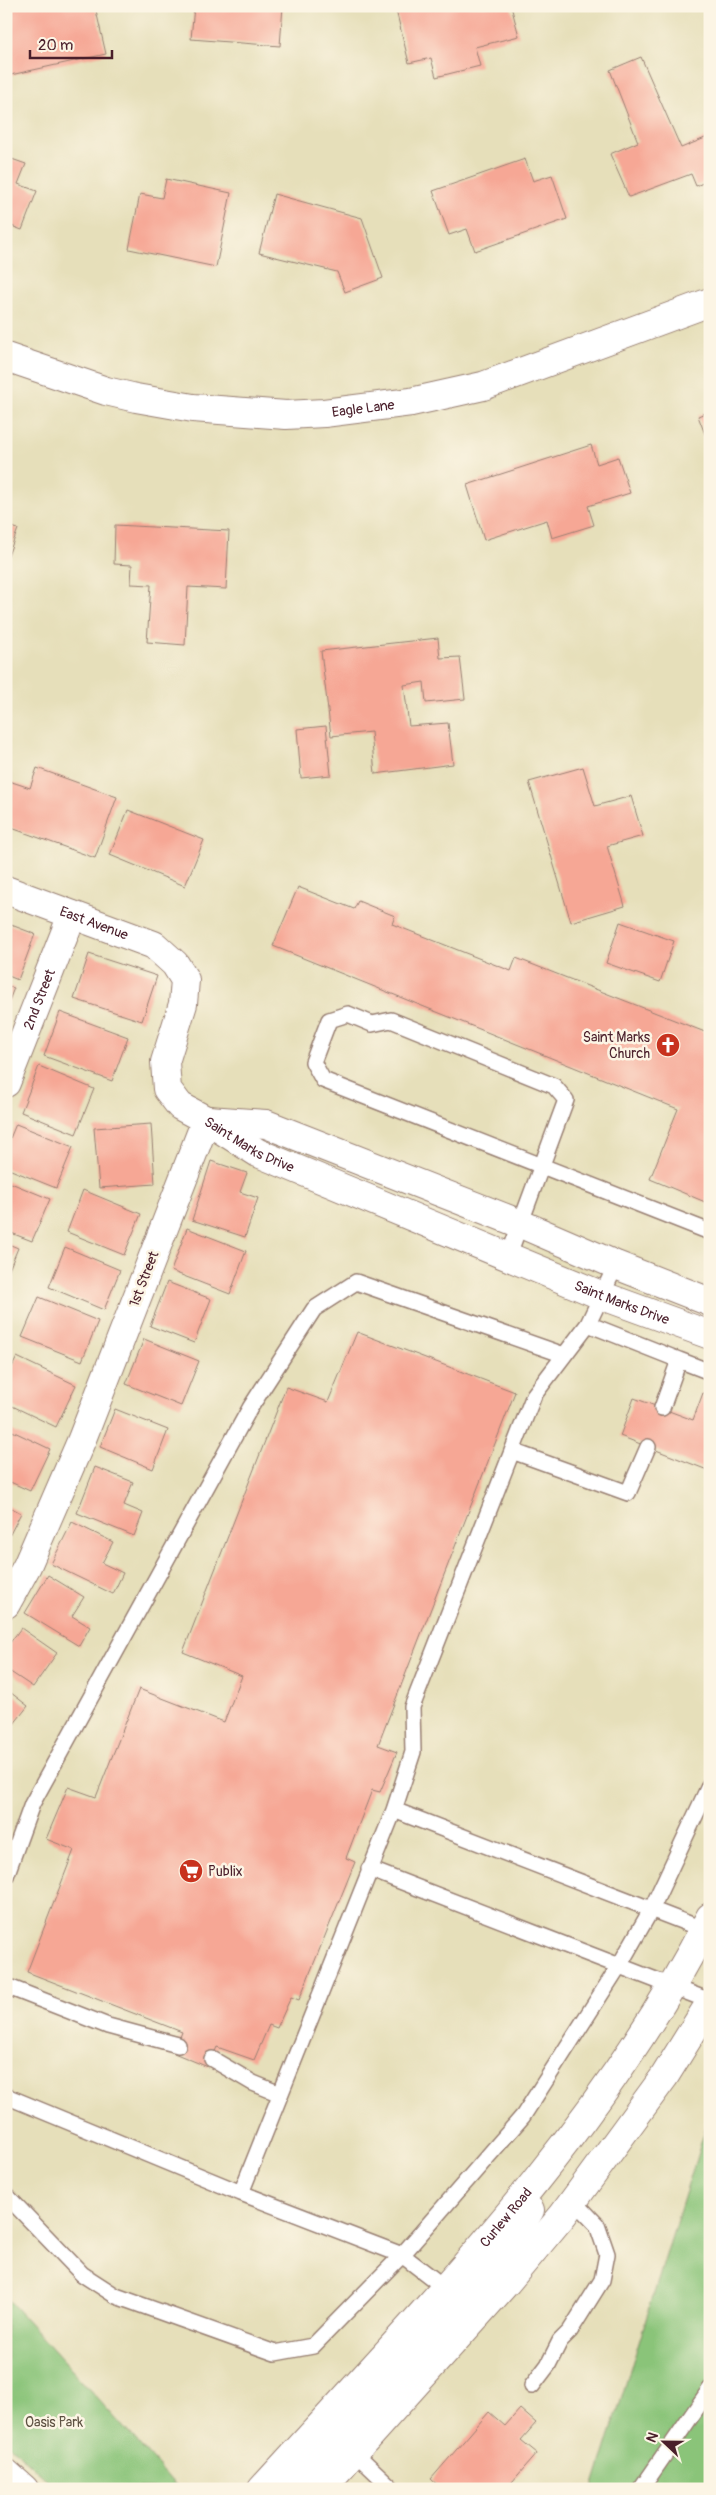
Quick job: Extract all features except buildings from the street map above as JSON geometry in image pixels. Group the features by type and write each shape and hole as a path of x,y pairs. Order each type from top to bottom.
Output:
{"street":[{"name":"Eagle Lane","path":"6,357 106,391 136,398 193,408 286,415 324,413 411,402 483,386 710,302"},
{"name":"East Avenue","path":"6,890 154,945 175,964 186,980 183,1004 165,1062 168,1089 180,1106 206,1120"},
{"name":"2nd Street","path":"6,1083 72,915"},
{"name":"Saint Marks Drive","path":"206,1120 266,1124 521,1224 616,1265 710,1302"},
{"name":"Saint Marks Drive","path":"206,1120 258,1153 603,1296 710,1335"},
{"name":"1st Street","path":"6,1604 27,1566 82,1439 206,1120"},
{"name":"Curlew Road","path":"262,2489 494,2234 570,2138 621,2065 708,1926"},
{"path":"321,2489 507,2282 574,2200 664,2077 710,2002"},
{"path":"288,2489 508,2248 570,2138"},
{"path":"6,2473 24,2489"}],"lane":[{"path":"508,1257 521,1224 541,1166 566,1100 554,1086 391,1020 372,1024 348,1014 329,1020 313,1062 323,1080 541,1166 710,1232"},
{"path":"241,2193 394,1810 413,1752 412,1707 534,1395 588,1324 603,1296 616,1265"},
{"path":"6,1876 32,1804 250,1408 314,1309 356,1282 564,1355"},
{"path":"588,1324 710,1372"},
{"path":"662,1408 679,1360"},
{"path":"512,1451 628,1493 648,1447"},
{"path":"6,2195 82,2274 116,2296 276,2353 313,2346 402,2255 523,2116 619,1966 651,1910 710,1784"},
{"path":"394,1810 651,1910 708,1926"},
{"path":"369,1869 710,2002"},
{"path":"6,1986 108,2026 178,2045"},
{"path":"212,2059 253,2083 280,2094"},
{"path":"6,2096 241,2193 402,2255 444,2288"},
{"path":"532,2386 548,2365 560,2341 570,2331 602,2280 607,2254 597,2225 574,2200"},
{"path":"641,2489 710,2389"},
{"path":"354,2452 394,2489"}],"green space":[{"path":"710,2114 710,2489 593,2489"},
{"name":"Oasis Park","path":"6,2297 179,2489 57,2489 6,2442"}],"place":[{"name":"Saint Marks Church","path":"668,1045"},
{"name":"Publix","path":"191,1871"}]}
